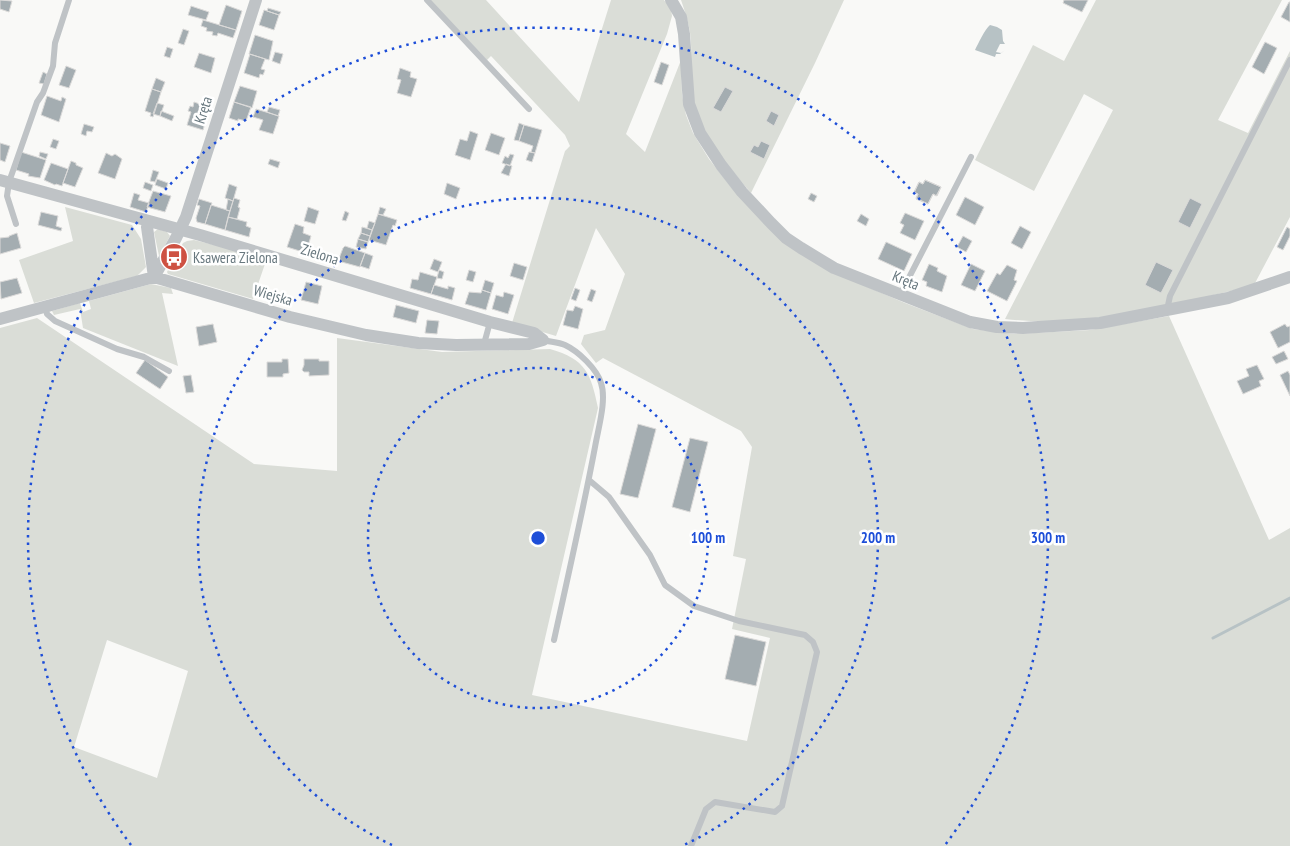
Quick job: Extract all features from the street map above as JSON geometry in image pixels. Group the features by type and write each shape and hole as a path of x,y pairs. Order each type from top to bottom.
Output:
{"street":[{"name":"Kręta","path":"154,277 180,230 256,0"},
{"name":"Kręta","path":"671,0 681,17 689,104 700,133 742,192 786,238 834,268 970,322 997,327 1023,328 1100,324 1228,298 1290,277"},
{"name":"Zielona","path":"4,181 149,221 490,322 534,333 543,340"},
{"path":"0,319 154,277 147,227 149,221"},
{"name":"Wiejska","path":"154,277 290,317 366,335 418,343 456,345 529,344 543,340"}],"lane":[{"path":"16,224 6,196 4,181 37,102 44,93 53,66 55,43 69,0"},
{"path":"427,0 529,109"},
{"path":"1167,310 1170,296 1290,60"},
{"path":"900,295 971,156"},
{"path":"45,306 47,314 55,321 116,349 144,357 169,371"},
{"path":"484,344 490,322"},
{"path":"543,340 566,345 594,368 601,382 603,393 589,480 554,640"},
{"path":"589,480 609,497 650,556 665,585 694,606 739,621 805,635 812,642 817,652 782,806 775,812 715,802 706,809 691,846"}],"shaded area":[{"path":"430,0 486,0 579,102 611,0 664,0 671,9 672,16 667,34 626,134 645,152 681,60 682,95 686,115 693,133 709,159 731,187 844,277 973,329 1014,334 1090,330 1169,316 1269,540 1290,528 1290,846 0,846 0,328 37,318 254,464 337,471 337,338 442,352 550,349 572,358 585,369 593,386 598,408 532,695 747,741 770,638 732,629 746,559 733,556 752,447 741,431 603,358 596,363 581,344 584,335 605,330 625,274 596,228 556,336 512,323 565,151 570,146 565,135 491,56 487,60","holes":["107,640 188,671 157,778 74,747"]},
{"path":"681,0 844,0 751,193 719,153 702,125 696,110 690,76 690,33"},
{"path":"1096,0 1282,0 1218,120 1248,133 1290,51 1290,217 1254,285 1162,307 1099,318 1068,321 1005,319 1113,110 1084,94 1034,191 975,160 1033,45 1064,61"},
{"path":"990,25 1002,30 1005,44 1000,44 996,52 1001,53 1005,50 1000,54 996,54 995,57 975,50"},
{"path":"65,207 132,225 141,239 146,267 137,276 34,303 19,260 73,241"},
{"path":"158,229 167,232 170,236 159,256 154,232"},
{"path":"194,240 267,258 253,299 168,274 167,272 183,243"},
{"path":"151,284 171,288 173,294 162,293 178,366 83,328 80,309 54,315 52,311 80,303 83,312 91,309 89,301"}],"building":[{"path":"0,0 12,1 9,12 0,9"},
{"path":"1064,0 1088,0 1082,12 1063,3"},
{"path":"1290,2 1290,22 1281,17"},
{"path":"226,5 242,11 236,30 219,25"},
{"path":"191,6 209,12 206,20 188,15"},
{"path":"268,8 281,12 279,15 267,11"},
{"path":"264,10 279,15 274,30 259,25"},
{"path":"203,20 236,30 233,38 218,33 217,36 212,35 213,32 206,31 207,28 201,26"},
{"path":"183,29 189,31 184,45 178,43"},
{"path":"255,35 273,41 269,60 249,54"},
{"path":"1265,42 1277,48 1264,74 1252,67"},
{"path":"167,47 173,49 170,58 164,56"},
{"path":"275,52 283,54 280,64 272,61"},
{"path":"199,53 215,58 211,73 194,67"},
{"path":"250,54 265,59 261,69 265,70 263,75 260,74 259,78 244,73"},
{"path":"661,62 669,65 662,85 654,82"},
{"path":"66,66 76,70 69,88 59,85"},
{"path":"400,68 411,72 410,77 417,79 411,97 397,93 401,80 397,79"},
{"path":"43,72 47,74 44,84 39,83"},
{"path":"156,78 165,82 161,92 152,89"},
{"path":"240,86 257,91 252,108 234,102"},
{"path":"725,87 733,91 721,112 713,108"},
{"path":"152,89 161,92 153,117 150,116 151,113 145,111"},
{"path":"47,96 61,101 62,97 66,99 59,122 41,115"},
{"path":"194,102 208,107 207,110 209,111 203,130 187,125 191,112 188,111 190,106 193,107"},
{"path":"234,102 251,107 246,121 229,118"},
{"path":"157,103 164,105 160,116 153,114"},
{"path":"269,107 280,110 278,116 267,112"},
{"path":"256,109 279,116 273,134 259,130 263,120 253,117"},
{"path":"161,111 174,116 172,121 160,116"},
{"path":"771,111 779,115 774,126 766,121"},
{"path":"519,123 524,125 519,141 514,140"},
{"path":"84,124 94,127 92,132 87,131 86,136 81,134"},
{"path":"524,125 542,130 535,153 531,152 533,146 519,141"},
{"path":"470,131 478,134 470,160 455,155 460,139 467,141"},
{"path":"491,133 505,138 499,155 485,150"},
{"path":"53,139 59,141 56,149 50,147"},
{"path":"761,141 770,145 764,159 750,152 754,145 758,147"},
{"path":"0,143 10,146 5,162 0,160"},
{"path":"21,152 46,160 40,178 28,176 29,174 16,170"},
{"path":"40,152 48,154 46,159 39,156"},
{"path":"529,152 535,153 532,162 526,160"},
{"path":"106,153 112,156 115,154 122,159 115,179 98,173"},
{"path":"510,154 514,155 510,166 502,163 505,156 508,158"},
{"path":"270,159 280,162 278,168 268,164"},
{"path":"71,161 83,168 75,187 63,183"},
{"path":"51,163 68,169 62,186 44,180"},
{"path":"506,164 512,166 509,176 501,173"},
{"path":"153,170 159,172 155,182 150,181"},
{"path":"157,179 168,183 166,189 155,185"},
{"path":"925,180 941,187 936,196 933,194 928,204 916,198 918,194 914,192 919,182 923,184"},
{"path":"925,180 941,187 937,196 933,194 928,204 916,199 918,194 914,193 919,182 923,184"},
{"path":"145,182 153,185 151,191 143,188"},
{"path":"447,183 460,188 456,199 444,194"},
{"path":"229,184 237,187 233,201 225,198"},
{"path":"153,191 171,196 165,212 147,207"},
{"path":"134,193 140,195 138,200 149,203 146,212 130,207"},
{"path":"811,193 817,196 814,202 808,199"},
{"path":"965,197 984,207 975,225 956,215"},
{"path":"234,198 240,200 237,219 228,217"},
{"path":"1190,198 1202,204 1190,228 1178,222"},
{"path":"199,199 212,203 205,224 197,222 196,218 200,206 197,205"},
{"path":"228,199 233,201 230,211 226,210"},
{"path":"211,205 230,211 225,230 205,224"},
{"path":"308,207 319,211 315,224 304,221"},
{"path":"380,207 386,209 383,215 378,214"},
{"path":"345,211 349,213 346,221 342,220"},
{"path":"41,212 58,216 56,226 62,228 61,231 38,225"},
{"path":"905,213 924,221 915,240 900,233 904,225 900,223"},
{"path":"378,214 397,220 395,226 393,225 386,245 369,240"},
{"path":"861,214 869,219 866,226 857,221"},
{"path":"228,217 247,222 246,226 251,228 249,237 225,230"},
{"path":"369,221 375,223 372,230 367,228"},
{"path":"295,224 304,227 303,233 311,236 306,253 287,247"},
{"path":"1020,226 1031,232 1022,249 1011,243"},
{"path":"362,227 372,230 370,236 361,233"},
{"path":"1287,227 1290,229 1290,236 1283,250 1277,247"},
{"path":"17,233 21,248 0,254 0,238 9,237"},
{"path":"361,233 370,236 368,242 358,239"},
{"path":"963,236 972,241 966,252 957,247"},
{"path":"358,239 368,242 366,249 356,247"},
{"path":"886,242 912,254 904,271 878,259"},
{"path":"345,246 365,253 360,267 338,261"},
{"path":"365,253 373,256 369,269 360,266"},
{"path":"434,259 442,262 438,272 430,269"},
{"path":"1156,262 1173,270 1161,293 1145,285"},
{"path":"514,263 527,267 523,280 510,276"},
{"path":"929,264 938,268 937,271 947,276 942,292 926,286 927,282 922,280"},
{"path":"971,264 985,271 975,291 961,285"},
{"path":"1007,265 1017,270 1014,280 1017,281 1007,301 987,291 997,273 1000,275"},
{"path":"439,270 444,272 442,279 437,278"},
{"path":"469,270 476,272 473,282 466,280"},
{"path":"420,272 437,277 431,294 410,288 412,279 418,280"},
{"path":"17,278 22,293 1,299 0,282"},
{"path":"485,280 494,283 491,293 482,290"},
{"path":"306,282 322,286 318,304 301,300"},
{"path":"434,285 448,289 448,286 455,288 452,300 431,294"},
{"path":"575,288 580,290 576,301 571,299"},
{"path":"591,289 596,291 592,302 587,300"},
{"path":"482,290 491,293 486,310 465,304 469,292 481,293"},
{"path":"504,292 514,295 508,314 492,309 496,295 503,297"},
{"path":"396,305 419,311 416,323 393,317"},
{"path":"575,306 583,309 578,329 563,325 567,310 573,311"},
{"path":"427,320 439,321 437,334 425,333"},
{"path":"213,324 217,342 199,346 196,327"},
{"path":"1285,324 1287,327 1290,326 1290,342 1278,348 1270,332"},
{"path":"1284,351 1288,359 1276,364 1272,357"},
{"path":"282,359 288,359 289,373 283,374 283,377 267,377 267,362 282,362"},
{"path":"304,359 329,361 329,375 309,376 309,372 302,370"},
{"path":"145,360 168,377 160,389 136,373"},
{"path":"1257,365 1264,379 1259,381 1261,386 1243,394 1237,381 1249,376 1246,369"},
{"path":"1288,371 1290,375 1290,396 1280,375"},
{"path":"191,375 194,392 186,393 183,376"},
{"path":"638,424 656,429 638,498 620,494"},
{"path":"690,438 708,442 690,512 672,507"},
{"path":"735,635 766,642 756,686 725,679"}],"waterway":[{"path":"1213,638 1290,598"}],"place":[{"name":"Ksawera Zielona","path":"174,257"}]}
